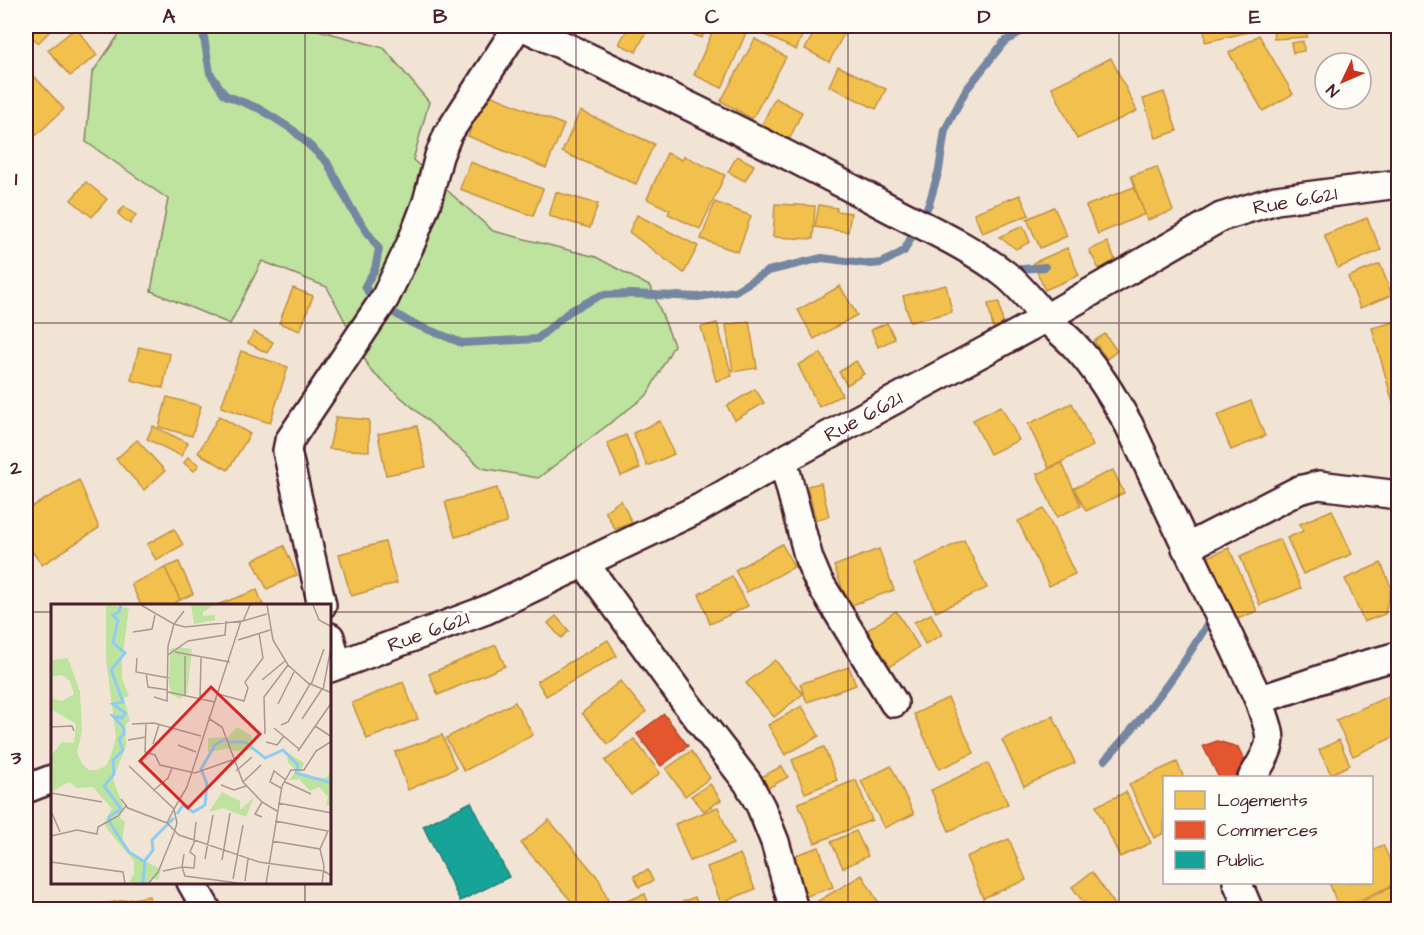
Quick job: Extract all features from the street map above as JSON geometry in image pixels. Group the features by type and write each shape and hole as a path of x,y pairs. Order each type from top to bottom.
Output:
{"street":[{"path":"322,604 286,451 289,441 385,298 412,241 427,202 439,156 448,134 520,26 683,102 956,242 1007,276 1035,304 1096,371 1129,425 1259,700 1271,736 1269,749 1253,776"},
{"name":"Rue 6.621","path":"333,666 486,610 700,508 783,460 1046,318 1221,217 1276,200 1398,184"},
{"path":"783,460 809,559 818,579 894,703"},
{"path":"1186,548 1299,490 1319,485 1398,495"},
{"path":"585,564 748,783 775,842 794,909"},
{"path":"1259,700 1356,667 1398,656"},
{"path":"26,789 51,779"},
{"path":"192,884 207,909"},
{"path":"1238,884 1249,909"}],"green space":[{"path":"125,26 304,26 384,48 429,102 413,160 493,231 596,257 651,287 674,345 647,395 538,478 482,468 371,371 327,287 262,261 230,324 151,291 168,199 86,142 92,73"}],"building: Logements":[{"path":"29,26 55,26 38,43 26,31"},
{"path":"629,26 649,26 636,52 619,44"},
{"path":"671,26 707,26 702,38"},
{"path":"715,26 749,26 722,88 694,75"},
{"path":"762,26 797,26 805,29 796,50 759,32"},
{"path":"818,26 848,26 829,62 805,49"},
{"path":"1204,26 1248,26 1249,32 1205,42"},
{"path":"1273,26 1307,26 1307,37 1274,39"},
{"path":"76,28 97,55 70,76 48,50"},
{"path":"1259,35 1293,94 1263,111 1229,53"},
{"path":"755,39 786,57 752,119 721,101"},
{"path":"1303,41 1304,51 1293,53 1291,43"},
{"path":"1111,58 1137,111 1077,139 1052,87"},
{"path":"838,66 886,89 876,109 829,86"},
{"path":"35,77 64,109 30,141 26,136 26,86"},
{"path":"1164,92 1177,131 1156,138 1143,99"},
{"path":"485,93 564,125 546,168 468,136"},
{"path":"775,98 802,112 783,153 755,139"},
{"path":"580,111 654,144 636,184 562,152"},
{"path":"667,153 682,160 684,156 725,175 700,229 668,214 670,210 647,199"},
{"path":"737,156 754,165 745,181 728,172"},
{"path":"470,162 543,189 533,216 460,189"},
{"path":"1157,167 1173,211 1147,220 1131,176"},
{"path":"86,182 107,199 92,217 71,200"},
{"path":"1134,187 1145,214 1098,234 1086,206"},
{"path":"556,192 598,204 590,228 549,216"},
{"path":"1020,195 1029,215 982,233 974,213"},
{"path":"715,202 751,216 738,252 701,239"},
{"path":"775,204 815,206 813,239 773,237"},
{"path":"819,205 851,213 848,232 815,227"},
{"path":"124,206 136,215 130,224 118,214"},
{"path":"1054,207 1067,236 1040,248 1027,219"},
{"path":"637,215 698,246 684,273 629,232"},
{"path":"1367,218 1381,250 1338,268 1324,235"},
{"path":"1023,226 1030,242 1016,249 999,237"},
{"path":"1107,242 1116,261 1099,269 1089,250"},
{"path":"1067,248 1079,275 1045,290 1033,263"},
{"path":"1380,264 1392,295 1360,308 1348,277"},
{"path":"946,285 952,312 910,322 903,296"},
{"path":"840,286 857,315 814,339 798,310"},
{"path":"293,288 313,296 300,331 279,323"},
{"path":"999,302 1004,330 994,332 988,304"},
{"path":"749,321 757,368 733,372 726,325"},
{"path":"1398,321 1398,421 1372,328"},
{"path":"717,323 732,376 716,381 701,327"},
{"path":"887,323 895,339 878,347 871,330"},
{"path":"254,332 273,342 267,353 248,343"},
{"path":"1105,334 1117,351 1107,359 1094,341"},
{"path":"139,347 170,354 163,388 131,380"},
{"path":"241,351 288,367 270,423 221,407"},
{"path":"821,353 842,395 819,407 798,365"},
{"path":"856,361 864,374 847,385 839,372"},
{"path":"755,389 764,403 735,420 727,406"},
{"path":"167,397 201,406 192,436 159,427"},
{"path":"1251,401 1265,436 1231,450 1217,415"},
{"path":"1072,403 1093,446 1049,468 1028,424"},
{"path":"1001,406 1019,440 990,454 973,420"},
{"path":"219,416 250,434 228,470 198,453"},
{"path":"336,417 369,420 369,451 329,449"},
{"path":"660,421 674,454 647,466 633,433"},
{"path":"153,426 188,443 181,456 147,439"},
{"path":"417,426 426,467 386,475 378,434"},
{"path":"626,435 640,468 621,476 607,443"},
{"path":"137,440 165,471 144,490 116,459"},
{"path":"188,457 199,465 194,471 184,463"},
{"path":"1062,463 1081,506 1057,517 1037,474"},
{"path":"1113,470 1124,493 1086,511 1074,488"},
{"path":"79,480 99,528 42,565 26,543 26,510"},
{"path":"821,483 829,516 816,520 807,486"},
{"path":"497,488 507,523 455,537 445,502"},
{"path":"621,500 632,523 615,529 605,511"},
{"path":"1044,509 1075,574 1049,586 1018,521"},
{"path":"1332,510 1352,554 1303,574 1287,538 1303,531 1300,524"},
{"path":"174,529 183,545 156,560 147,544"},
{"path":"1280,539 1301,588 1260,605 1240,556"},
{"path":"964,540 987,588 936,612 914,564"},
{"path":"385,542 397,583 351,596 339,554"},
{"path":"782,544 794,567 747,592 735,570"},
{"path":"284,546 297,575 267,589 253,560"},
{"path":"1229,548 1257,611 1225,624 1198,561"},
{"path":"879,549 894,590 849,606 834,566"},
{"path":"179,562 193,594 180,600 165,568"},
{"path":"1381,563 1391,587 1385,614 1364,622 1345,579"},
{"path":"165,568 180,600 172,604 141,604 131,584"},
{"path":"732,576 748,606 710,624 699,594"},
{"path":"257,590 263,604 220,604"},
{"path":"896,611 919,647 886,669 862,634"},
{"path":"931,614 942,635 925,644 914,622"},
{"path":"556,616 569,631 561,638 548,623"},
{"path":"608,640 617,656 546,696 537,681"},
{"path":"496,645 505,666 438,695 429,674"},
{"path":"775,660 803,694 774,717 746,683"},
{"path":"849,667 856,685 807,702 800,684"},
{"path":"620,681 646,712 608,744 582,713"},
{"path":"403,682 418,719 367,739 352,703"},
{"path":"1393,694 1398,705 1398,735 1353,756 1336,720"},
{"path":"948,698 974,753 939,769 914,714"},
{"path":"515,702 533,735 464,771 446,738"},
{"path":"802,706 819,736 785,755 768,725"},
{"path":"1053,716 1075,763 1024,786 1002,740"},
{"path":"442,735 456,768 408,790 395,752"},
{"path":"634,739 660,773 631,795 605,761"},
{"path":"1339,740 1350,765 1331,774 1319,750"},
{"path":"824,747 837,780 805,793 792,760"},
{"path":"691,751 710,778 685,796 666,769"},
{"path":"1177,762 1183,776 1163,776 1163,834 1154,838 1129,784"},
{"path":"988,763 1008,804 949,831 931,790"},
{"path":"782,766 788,777 759,793 752,782"},
{"path":"891,766 914,814 884,828 861,781"},
{"path":"856,780 872,820 815,843 798,803"},
{"path":"710,784 721,800 704,811 691,796"},
{"path":"1126,792 1151,843 1120,857 1096,806"},
{"path":"718,807 733,844 690,861 675,824"},
{"path":"549,820 599,879 612,910 579,910 521,843"},
{"path":"856,831 868,856 843,868 831,842"},
{"path":"1009,839 1026,880 983,898 966,857"},
{"path":"1383,845 1398,878 1398,883 1339,909 1330,884 1373,884 1373,850"},
{"path":"819,847 833,887 801,898 787,858"},
{"path":"740,854 755,889 721,903 707,867"},
{"path":"648,870 653,881 639,887 634,876"},
{"path":"1092,872 1118,910 1089,910 1072,887"},
{"path":"862,875 883,910 803,910"},
{"path":"1394,886 1392,910 1344,910"},
{"path":"645,894 651,910 617,910 616,905"},
{"path":"149,896 151,910 80,910 79,908"},
{"path":"695,897 699,910 679,910 677,904"}],"building: Commerces":[{"path":"664,714 688,746 661,766 637,734"},
{"path":"1217,741 1238,747 1246,764 1242,776 1218,776 1203,746"}],"building: Public":[{"path":"471,802 509,877 460,901 423,826"}],"waterway":[{"path":"202,26 210,73 225,95 260,109 293,130 327,162 351,208 379,249 375,269 365,286 372,299 409,322 462,343 537,339 570,311 601,295 698,297 735,291 768,271 822,258 871,264 882,263 904,251 929,204 939,170 945,130 966,90 1004,42 1030,26"},
{"path":"1012,270 1045,267"},
{"path":"1105,760 1163,690 1213,614"}]}
